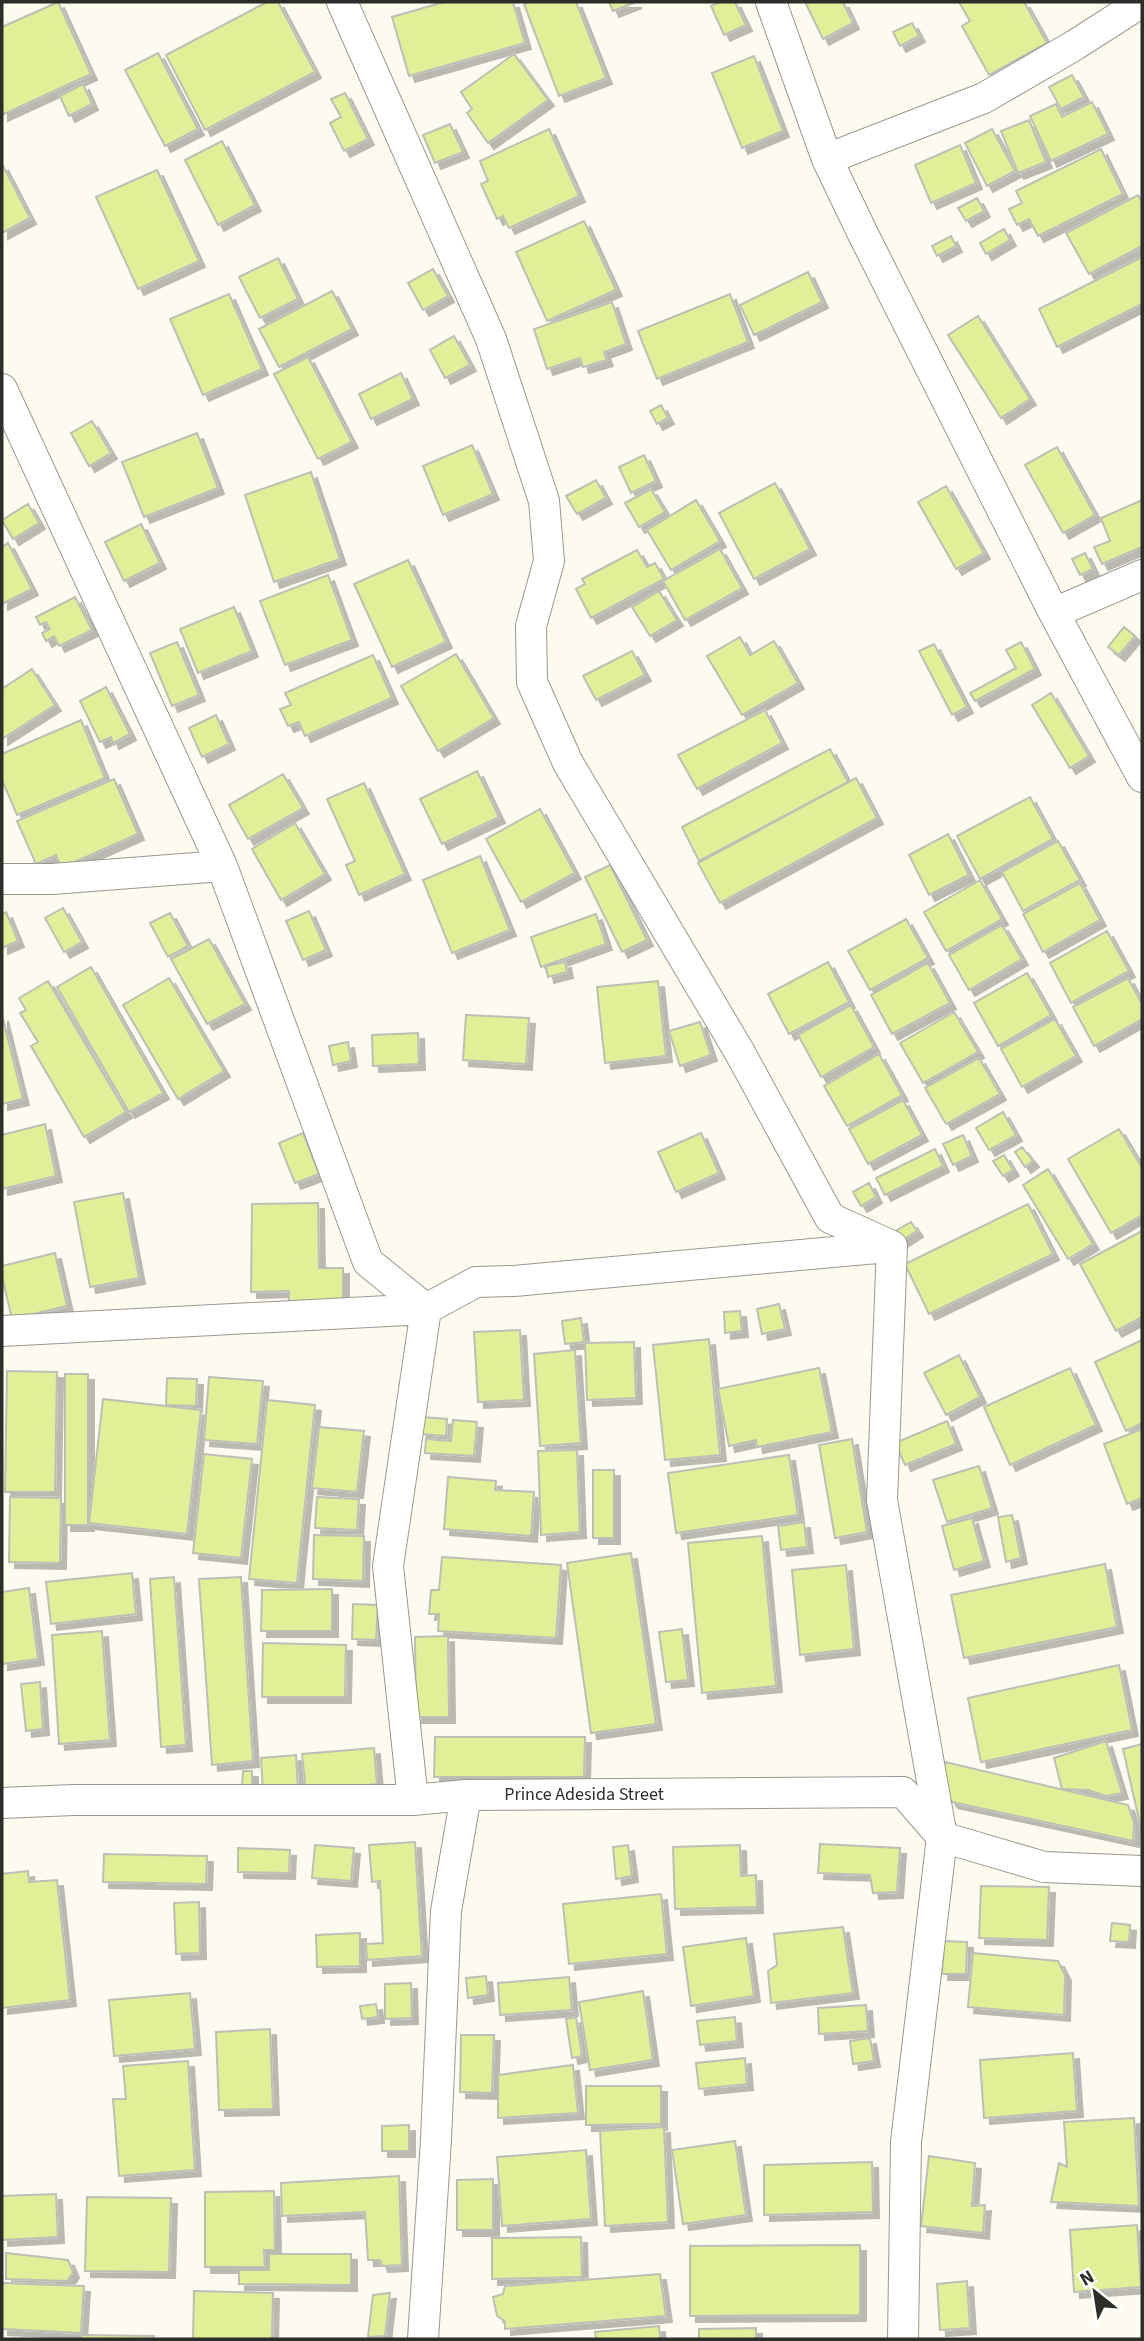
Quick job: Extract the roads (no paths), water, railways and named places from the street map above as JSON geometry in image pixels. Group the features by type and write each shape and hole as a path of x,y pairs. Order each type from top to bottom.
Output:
{"street":[{"path":"342,2 491,339 544,501 549,561 531,626 532,682 568,763 739,1051 830,1218 892,1246"},
{"path":"771,2 827,159 1054,612 1142,777"},
{"path":"827,159 984,97 1075,45 1142,2"},
{"path":"2,389 222,866 368,1262 426,1309"},
{"path":"1054,612 1142,575"},
{"path":"2,879 52,879 222,866"},
{"path":"2,1331 426,1309 477,1282 514,1281 892,1246"},
{"path":"892,1246 882,1500 942,1837 906,2142 903,2339"},
{"path":"414,1800 388,1566 426,1309"},
{"name":"Prince Adesida Street","path":"2,1803 73,1800 414,1800 466,1795 903,1792 942,1837"},
{"path":"423,2339 436,2140 446,1911 466,1795"},
{"path":"942,1837 1044,1867 1142,1871"}]}
